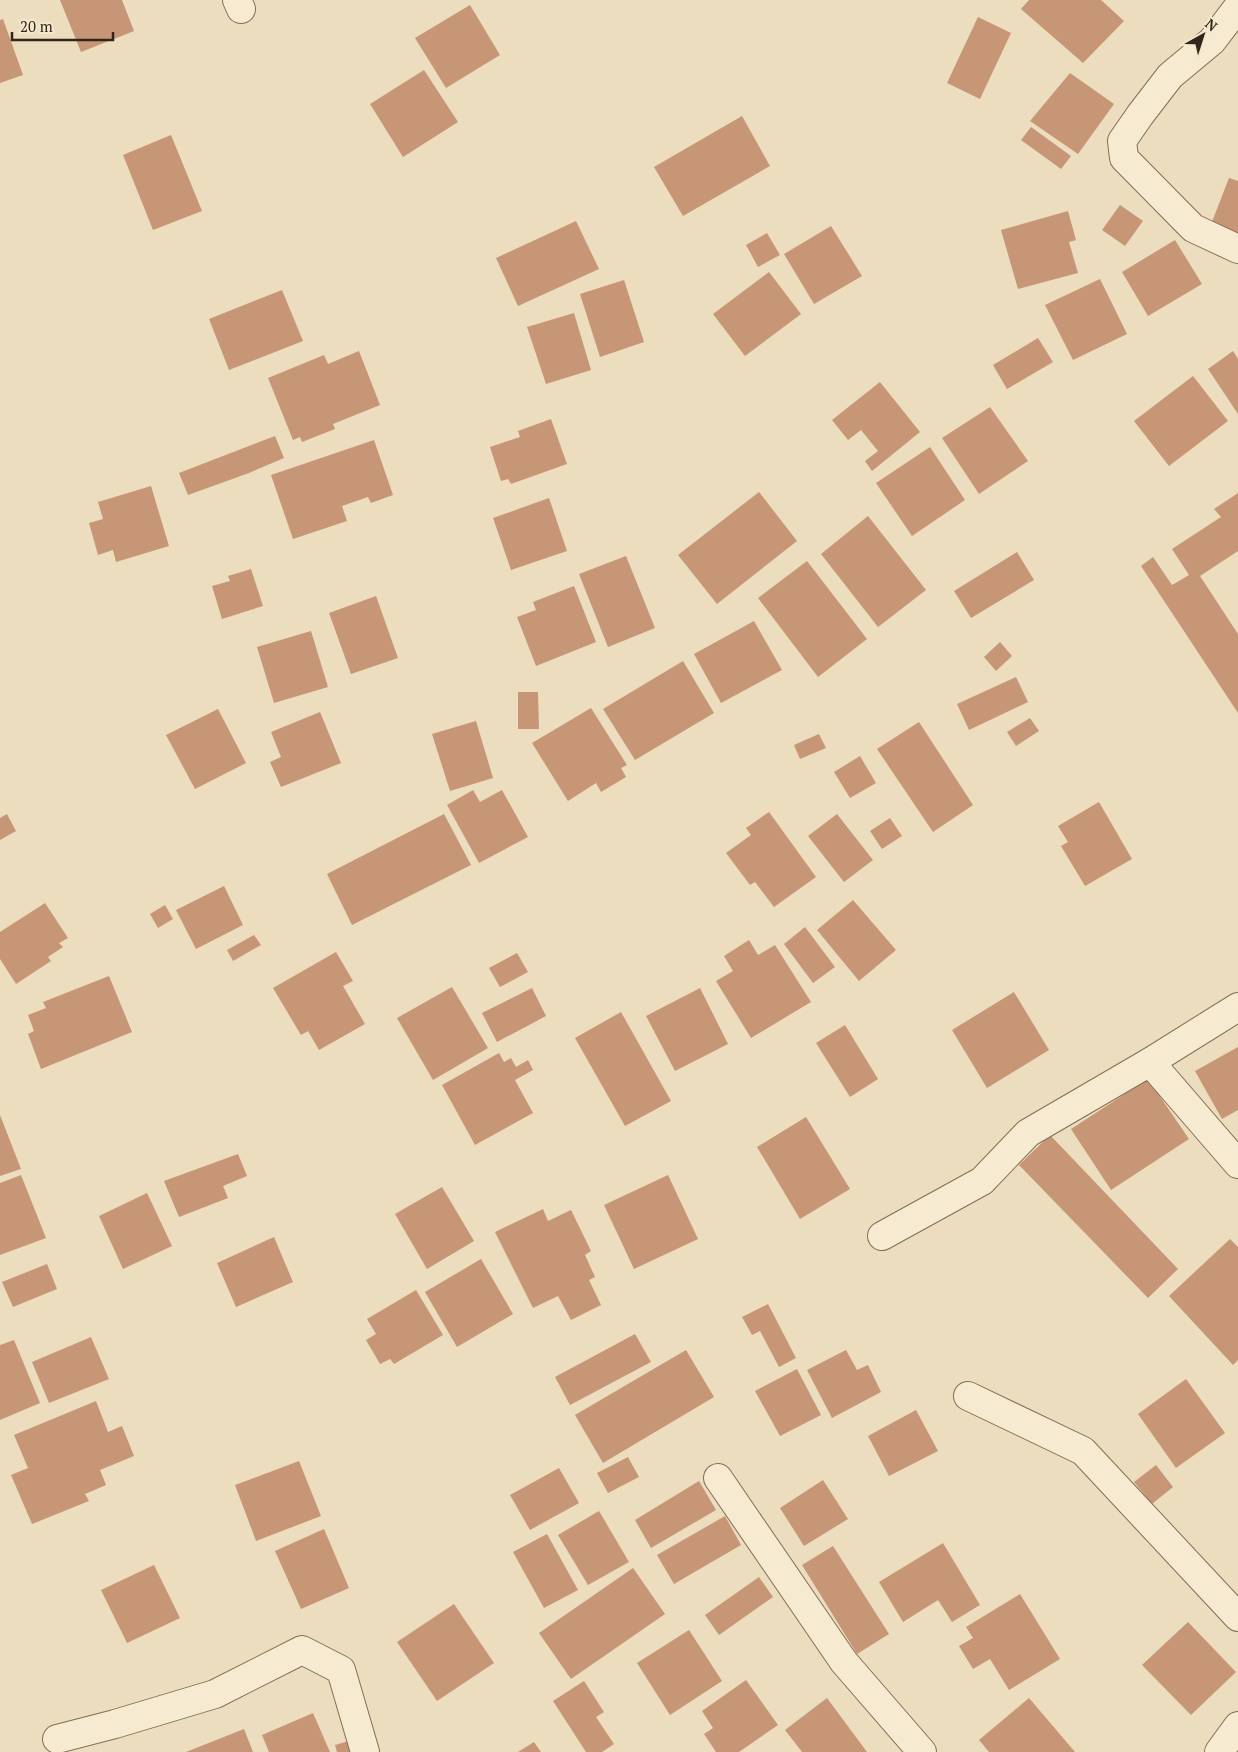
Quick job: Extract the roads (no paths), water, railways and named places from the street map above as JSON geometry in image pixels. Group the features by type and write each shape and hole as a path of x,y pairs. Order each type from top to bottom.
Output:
{"street":[{"path":"1238,7 1212,41 1170,76 1122,141 1124,158 1193,228 1238,249"},
{"path":"882,1236 982,1181 1028,1133 1150,1062 1238,1007"},
{"path":"1150,1062 1238,1164"},
{"path":"968,1396 1083,1451 1238,1617"},
{"path":"718,1478 844,1662 922,1752"},
{"path":"57,1739 115,1724 214,1694 302,1650 341,1670 365,1752"},
{"path":"1220,1752 1238,1726"}]}
